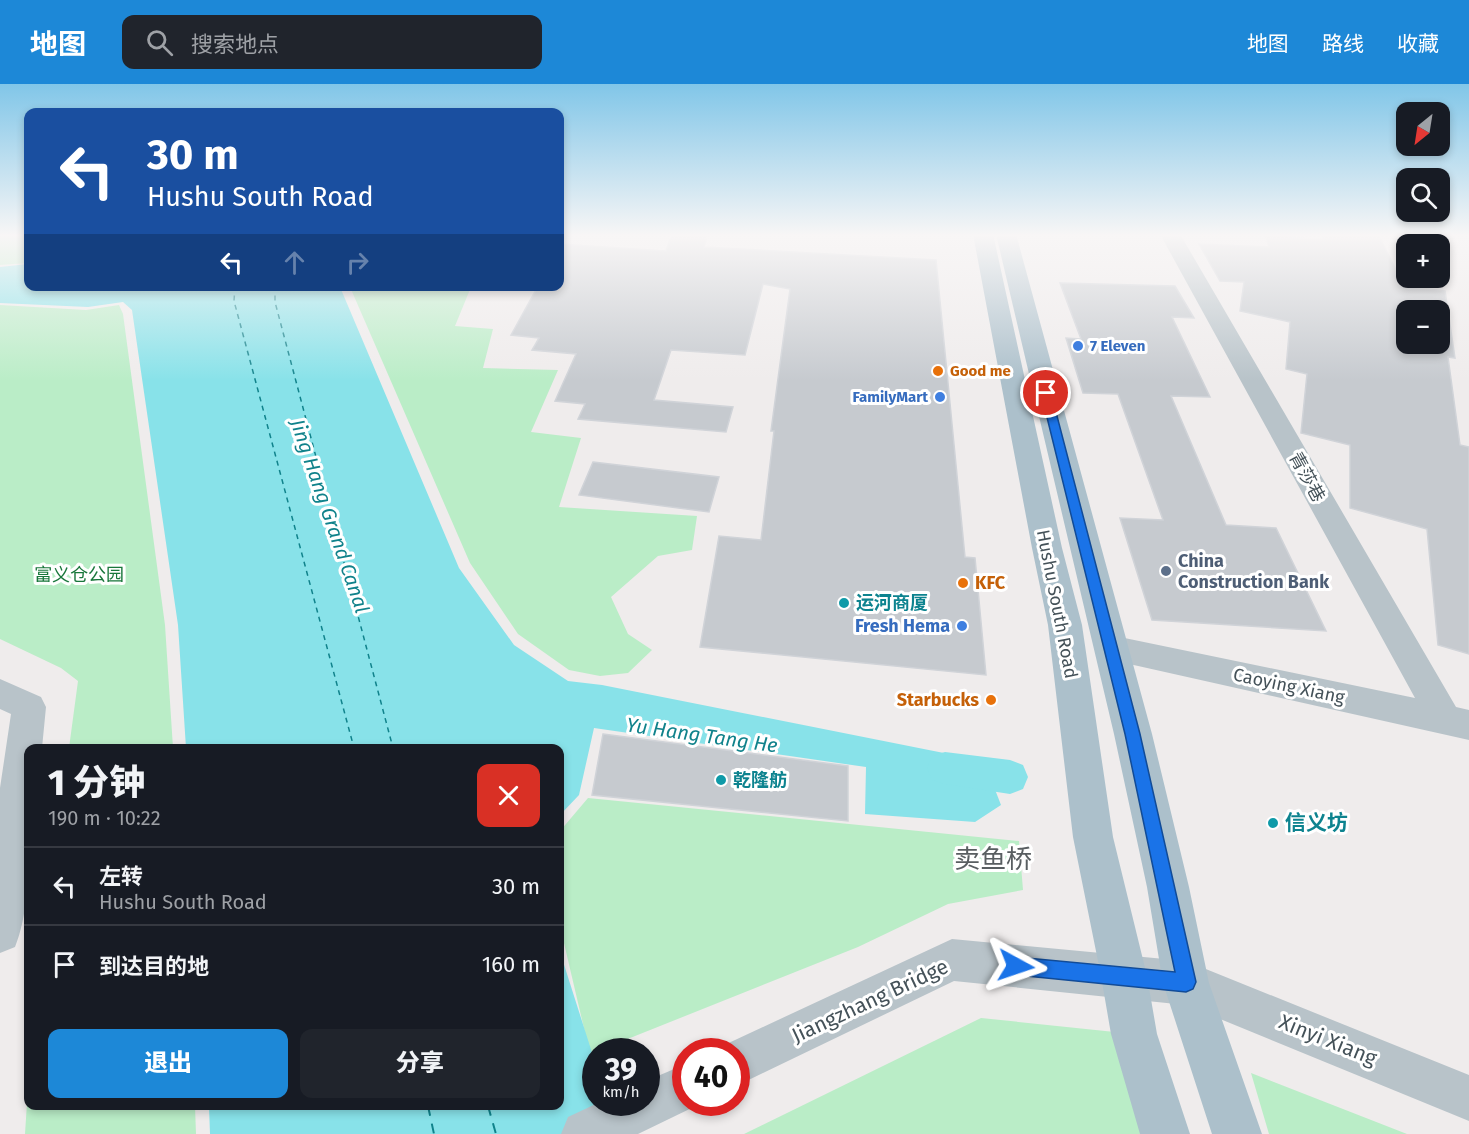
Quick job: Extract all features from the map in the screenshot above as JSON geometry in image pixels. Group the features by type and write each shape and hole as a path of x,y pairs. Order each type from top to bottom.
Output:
{"main road":[{"name":"Hushu South Road","path":"993,283 1065,625 1093,837 1124,976 1134,1034 1165,1134"},
{"name":"Hushu South Road","path":"1018,283 1140,767 1186,982 1237,1134"}],"street":[{"name":"青莎巷","path":"1199,283 1457,722"},
{"name":"Caoying Xiang","path":"1110,648 1457,722"},
{"path":"0,693 28,707 0,932"},
{"name":"Jiangzhang Bridge","path":"750,1056 952,960 1186,982"},
{"name":"Xinyi Xiang","path":"1186,982 1469,1098"},
{"path":"585,1134 672,1094"}],"green space":[{"path":"352,291 469,291 455,326 493,329 483,368 558,370 531,432 581,438 559,507 697,516 692,550 658,556 611,597 628,634 652,650 628,673 600,676 569,670 518,634 470,563"},
{"name":"富义仓公园","path":"0,305 86,310 119,305 123,314 165,625 173,744 70,744 78,681 61,668 0,639"},
{"path":"588,798 1019,841 1023,890 948,904 858,947 630,1038 586,1038 564,943 564,826"},
{"path":"981,1018 1134,1034 1165,1134 744,1134"},
{"path":"1251,1073 1407,1134 1269,1134"},
{"path":"27,1110 195,1110 196,1134 25,1134"}],"water":[{"name":"Jing Hang Grand Canal","path":"0,283 24,283 24,291 342,291 459,568 514,645 568,681 602,685 984,761 1001,805 975,822 865,814 866,767 594,728 579,795 564,811 564,744 186,744 178,625 132,310 123,302 88,307 0,303"},
{"path":"564,965 587,1038 582,1038 582,1116 613,1116 619,1134 210,1134 209,1110 564,1110"}],"building":[{"path":"564,283 938,283 965,557 975,558 986,675 700,647 719,536 761,540 774,431 771,431 790,289 763,284 745,355 671,350 654,400 733,407 726,432 578,419 585,404 555,401 576,354 532,350 539,338 511,335 535,291 564,291"},
{"path":"1060,283 1175,286 1194,318 1172,317 1210,397 1171,396 1226,525 1276,528 1326,631 1152,620 1120,518 1163,520 1118,394 1083,393 1066,338 1081,339"},
{"path":"1244,283 1396,283 1396,288 1445,291 1446,300 1396,300 1396,354 1450,354 1450,324 1455,358 1448,357 1460,445 1469,447 1469,654 1438,645 1427,529 1350,508 1350,445 1301,433 1307,374 1286,369 1290,322 1240,311"},
{"path":"593,462 719,477 709,512 579,495"},
{"name":"乾隆舫","path":"603,734 848,766 848,821 592,795"}],"waterway":[{"name":"Yu Hang Tang He","path":"945,768 1010,777"}],"ferry route":[{"path":"235,291 234,301 353,744"},
{"path":"275,291 275,302 392,744"},
{"path":"429,1110 434,1134"},
{"path":"489,1110 496,1134"}],"place":[{"name":"7 Eleven","path":"1078,346"},
{"name":"Good me","path":"938,371"},
{"name":"FamilyMart","path":"940,397"},
{"name":"China Construction Bank","path":"1166,571"},
{"name":"KFC","path":"963,583"},
{"name":"运河商厦","path":"844,603"},
{"name":"Fresh Hema","path":"962,626"},
{"name":"Starbucks","path":"991,700"},
{"name":"乾隆舫","path":"721,780"},
{"name":"信义坊","path":"1273,823"}],"district":[{"name":"卖鱼桥","path":"993,859"}],"route":[{"path":"1016,966 1186,982 1168,887 1133,734 1046,393"}]}
